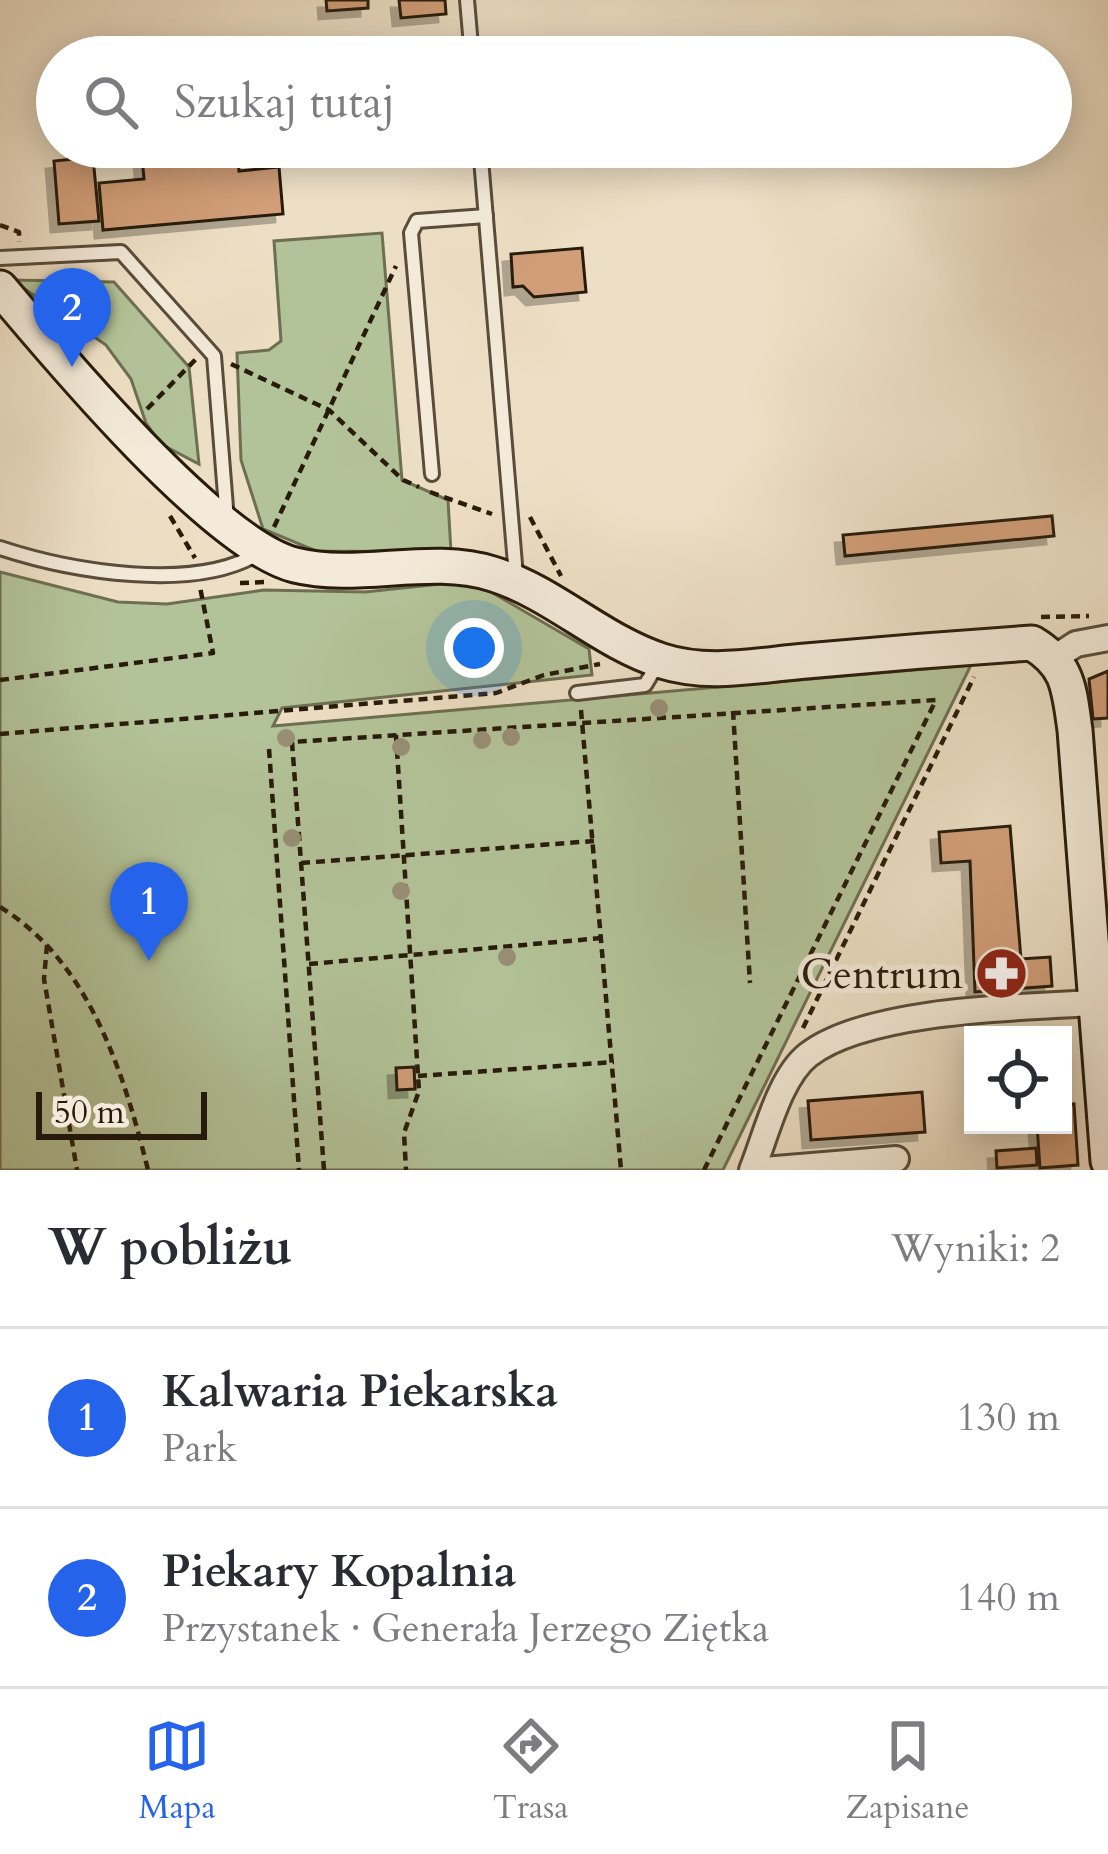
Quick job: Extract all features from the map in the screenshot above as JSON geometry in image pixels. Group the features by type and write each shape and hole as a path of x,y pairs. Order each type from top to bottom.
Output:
{"street":[{"path":"0,288 265,567 470,569 516,583 620,645 659,661 714,669 1032,643 1056,657 1068,675 1075,730 1108,1162"},
{"path":"1056,657 1076,644 1108,638"},
{"path":"752,1170 786,1088 806,1056 833,1041 961,1011 1096,1003"},
{"path":"764,1170 896,1159"}],"lane":[{"path":"467,0 470,36"},
{"path":"482,168 516,583"},
{"path":"432,474 412,233 417,221 486,216"},
{"path":"0,258 121,252 214,356 228,530"},
{"path":"0,548 68,566 198,572 265,567"},
{"path":"578,693 646,685 659,661"}],"path":[{"path":"0,225 19,232 18,256"},
{"path":"231,584 265,567 412,233"},
{"path":"140,416 193,359 214,356"},
{"path":"185,586 216,585"},
{"path":"0,680 213,652 211,635"},
{"path":"0,734 496,693 544,675 603,664 620,645"},
{"path":"800,1036 982,660 981,646"},
{"path":"578,693 595,841 620,1170"},
{"path":"324,1170 292,742 936,700 704,1170"},
{"path":"734,711 750,983"},
{"path":"396,735 419,1091 404,1132 406,1170"},
{"path":"269,749 299,1170"},
{"path":"301,863 595,841"},
{"path":"0,907 47,945 85,998 123,1073 148,1170"},
{"path":"309,964 603,938"},
{"path":"47,945 44,979 77,1170"},
{"path":"418,1076 614,1062"}],"green space":[{"path":"382,233 402,480 448,500 451,552 316,551 263,529 241,460 237,353 269,350 281,341 274,241"},
{"path":"12,280 114,282 189,367 199,464 161,444 146,423 131,379 106,345"},
{"path":"0,572 118,602 167,604 264,590 365,592 460,582 491,592 589,649 592,675 282,708 273,726 971,665 723,1170 0,1170"}],"building":[{"path":"326,0 368,0 368,8 327,11"},
{"path":"399,0 445,0 446,14 401,18"},
{"path":"55,168 94,168 99,221 59,224"},
{"path":"143,168 279,168 283,214 103,230 99,183 144,179"},
{"path":"582,248 586,292 534,297 523,286 513,287 511,254"},
{"path":"1052,516 1054,536 845,556 843,535"},
{"path":"1108,671 1108,718 1093,719 1089,679"},
{"path":"1010,826 1021,959 1050,957 1052,986 975,992 970,861 941,863 939,832"},
{"path":"414,1067 415,1089 397,1090 396,1068"},
{"path":"922,1092 925,1132 811,1140 808,1101"},
{"path":"1072,1104 1078,1165 1040,1168 1038,1134 1072,1134"},
{"path":"1036,1148 1037,1165 997,1168 996,1151"}],"place":[{"name":"Piekary Kopalnia","path":"72,367"},
{"name":"Kalwaria Piekarska","path":"149,961"},
{"name":"Centrum","path":"1002,973"}]}
